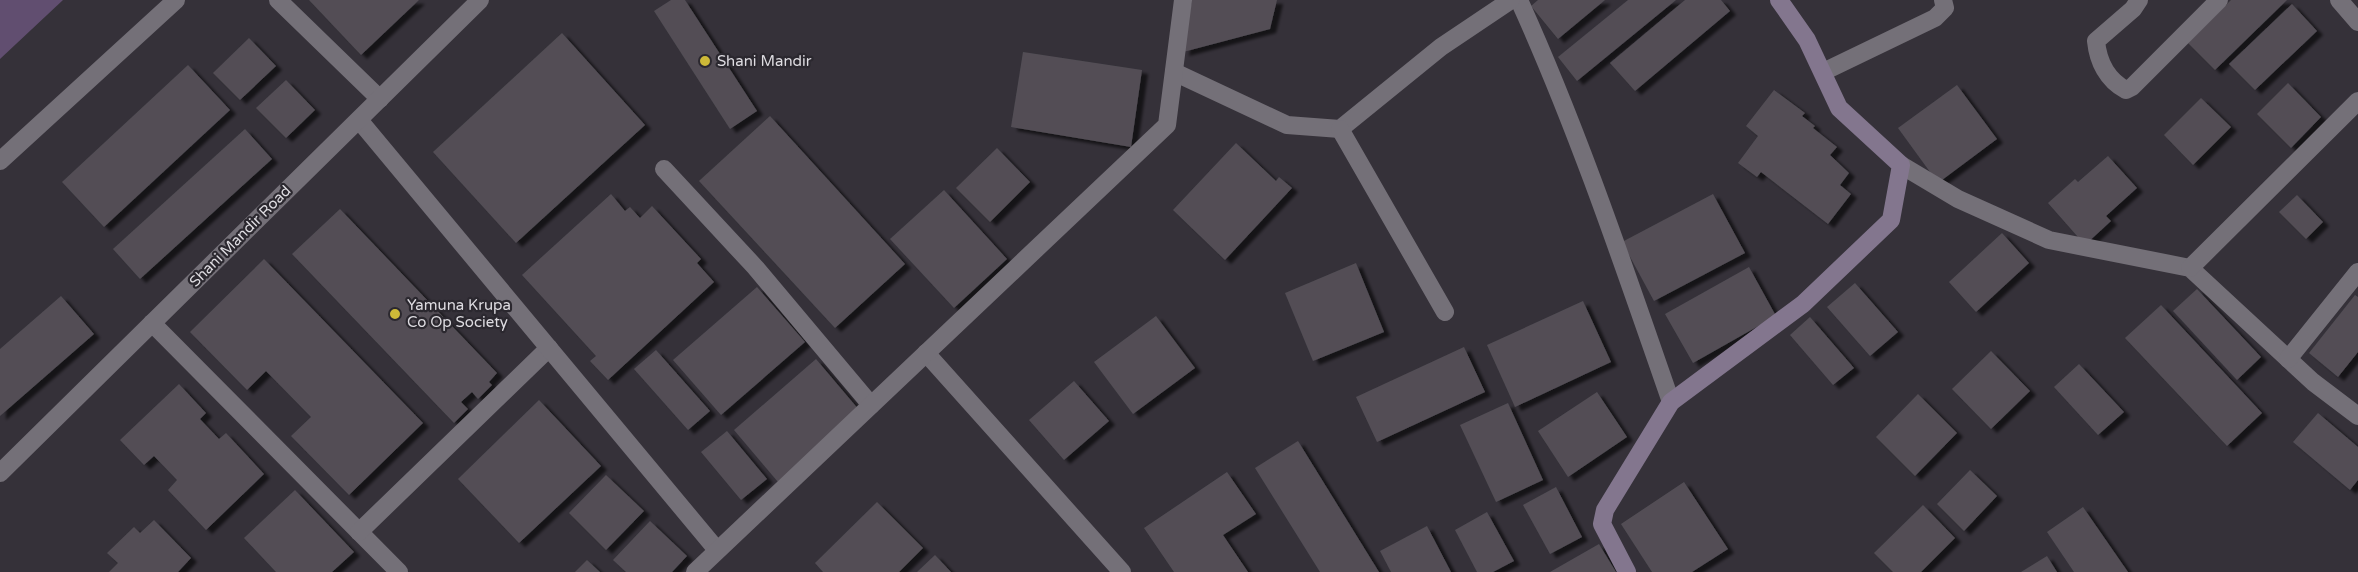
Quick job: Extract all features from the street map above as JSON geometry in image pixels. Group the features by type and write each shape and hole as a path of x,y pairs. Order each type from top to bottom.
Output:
{"street":[{"path":"0,161 176,0"},
{"path":"278,0 380,99"},
{"name":"Shani Mandir Road","path":"0,473 480,0"},
{"path":"695,572 1167,125 1183,0"},
{"path":"1174,72 1287,125 1340,129 1441,47 1511,0"},
{"path":"1519,0 1538,42 1605,213 1671,402"},
{"path":"1779,0 1808,40 1839,108 1901,165 1958,199 2049,240 2190,268 2313,382 2358,416"},
{"path":"1823,72 1935,18 1945,8 1943,0"},
{"path":"2139,0 2133,9 2096,41 2101,63 2119,86 2126,90 2132,87 2219,0"},
{"path":"2339,0 2358,22"},
{"path":"2190,268 2358,101"},
{"path":"359,120 717,550"},
{"path":"1340,129 1445,312"},
{"path":"1627,572 1602,524 1605,510 1671,402 1803,304 1891,220 1901,165"},
{"path":"664,169 755,267 871,405"},
{"path":"2288,359 2358,272"},
{"path":"152,323 399,572"},
{"path":"359,532 549,348"},
{"path":"926,352 1122,572"}],"shaded area":[{"path":"0,0 63,0 0,59"}],"building":[{"path":"309,0 419,0 361,55"},
{"name":"Shani Mandir","path":"671,0 685,0 757,111 730,129 654,11"},
{"path":"1192,0 1277,0 1270,29 1183,52"},
{"path":"1538,0 1605,0 1558,39 1531,6"},
{"path":"1628,0 1676,0 1577,81 1558,57"},
{"path":"1685,0 1721,0 1730,11 1635,91 1610,63"},
{"path":"2231,0 2287,0 2215,70 2188,43"},
{"path":"2292,4 2317,31 2255,90 2229,64"},
{"path":"562,33 645,125 516,243 433,152"},
{"path":"249,38 276,66 240,100 213,73"},
{"path":"1023,52 1142,70 1131,147 1011,127"},
{"path":"188,65 230,110 104,227 62,182"},
{"path":"286,80 315,110 286,138 256,108"},
{"path":"2288,83 2321,117 2291,148 2257,114"},
{"path":"1957,85 1997,139 1938,183 1898,128"},
{"path":"1774,90 1805,113 1802,116 1815,126 1813,128 1837,147 1830,155 1849,173 1840,185 1851,194 1828,224 1761,172 1757,177 1738,163 1758,136 1746,126"},
{"path":"2201,98 2231,127 2193,165 2164,135"},
{"path":"770,116 905,264 835,328 699,181"},
{"path":"245,129 272,159 140,279 113,249"},
{"path":"1236,143 1276,181 1279,177 1292,188 1225,260 1173,210"},
{"path":"997,148 1030,182 990,222 956,188"},
{"path":"2108,156 2137,188 2106,216 2111,221 2085,245 2048,203 2075,179 2078,182"},
{"path":"944,190 1007,259 954,308 890,239"},
{"path":"611,194 625,211 630,207 640,218 652,206 701,259 697,263 714,282 608,380 590,361 596,356 522,275"},
{"path":"1713,194 1745,253 1654,301 1622,242"},
{"path":"2297,195 2323,222 2306,239 2279,212"},
{"name":"Yamuna Krupa Co Op Society","path":"340,209 497,373 489,382 492,385 478,399 472,392 461,402 468,409 454,423 292,254"},
{"path":"2002,233 2029,263 1976,312 1949,282"},
{"path":"264,259 423,423 349,495 291,436 311,417 266,371 247,390 190,332"},
{"path":"1356,263 1384,332 1313,361 1285,293"},
{"path":"1749,267 1776,316 1693,363 1665,314"},
{"path":"1855,283 1898,332 1870,356 1827,307"},
{"path":"757,287 805,342 721,415 673,360"},
{"path":"2197,289 2261,357 2237,380 2173,311"},
{"path":"2355,295 2358,297 2358,352 2338,377 2309,353"},
{"path":"61,296 94,334 0,416 0,349"},
{"path":"1583,301 1611,362 1515,407 1487,345"},
{"path":"2161,305 2262,413 2227,446 2125,338"},
{"path":"1156,316 1195,368 1133,414 1094,362"},
{"path":"1810,317 1854,368 1833,385 1790,335"},
{"path":"1464,347 1485,392 1377,442 1356,397"},
{"path":"656,350 710,411 688,430 634,369"},
{"path":"1991,351 2030,391 1991,429 1952,389"},
{"path":"816,359 860,411 778,482 734,430"},
{"path":"2079,364 2124,412 2098,435 2054,387"},
{"path":"1074,381 1109,421 1064,460 1029,420"},
{"path":"179,384 206,413 200,419 219,439 226,433 264,474 206,530 168,490 177,480 154,456 144,465 120,440"},
{"path":"1597,392 1627,437 1568,477 1538,431"},
{"path":"1918,394 1957,433 1915,476 1876,437"},
{"path":"539,400 601,466 519,543 458,479"},
{"path":"1508,403 1543,480 1496,502 1460,425"},
{"path":"2318,413 2358,447 2358,480 2350,490 2293,442"},
{"path":"727,431 767,479 741,500 701,452"},
{"path":"1298,441 1379,572 1320,572 1255,468"},
{"path":"1970,470 1997,496 1964,531 1937,504"},
{"path":"1227,472 1256,514 1223,535 1248,572 1174,572 1144,528"},
{"path":"606,475 644,511 606,550 569,513"},
{"path":"1684,482 1728,549 1692,572 1652,572 1621,524"},
{"path":"1556,487 1582,537 1550,554 1523,505"},
{"path":"295,490 354,552 332,572 276,572 244,538"},
{"path":"877,502 923,548 899,572 823,572 815,563"},
{"path":"1923,505 1955,538 1921,572 1893,572 1874,553"},
{"path":"2083,507 2128,572 2074,572 2047,532"},
{"path":"1487,512 1514,561 1493,572 1477,572 1455,530"},
{"path":"154,520 191,558 178,572 109,572 118,563 107,553 134,527 140,533"},
{"path":"650,521 687,556 672,572 626,572 613,560"},
{"path":"1427,526 1451,572 1391,572 1380,551"},
{"path":"1599,544 1616,572 1550,572"},
{"path":"935,555 951,572 917,572"},
{"path":"2047,556 2057,572 2021,572"},
{"path":"587,560 600,572 575,572"}],"place":[{"name":"Shani Mandir","path":"705,61"},
{"name":"Yamuna Krupa Co Op Society","path":"395,314"}]}
